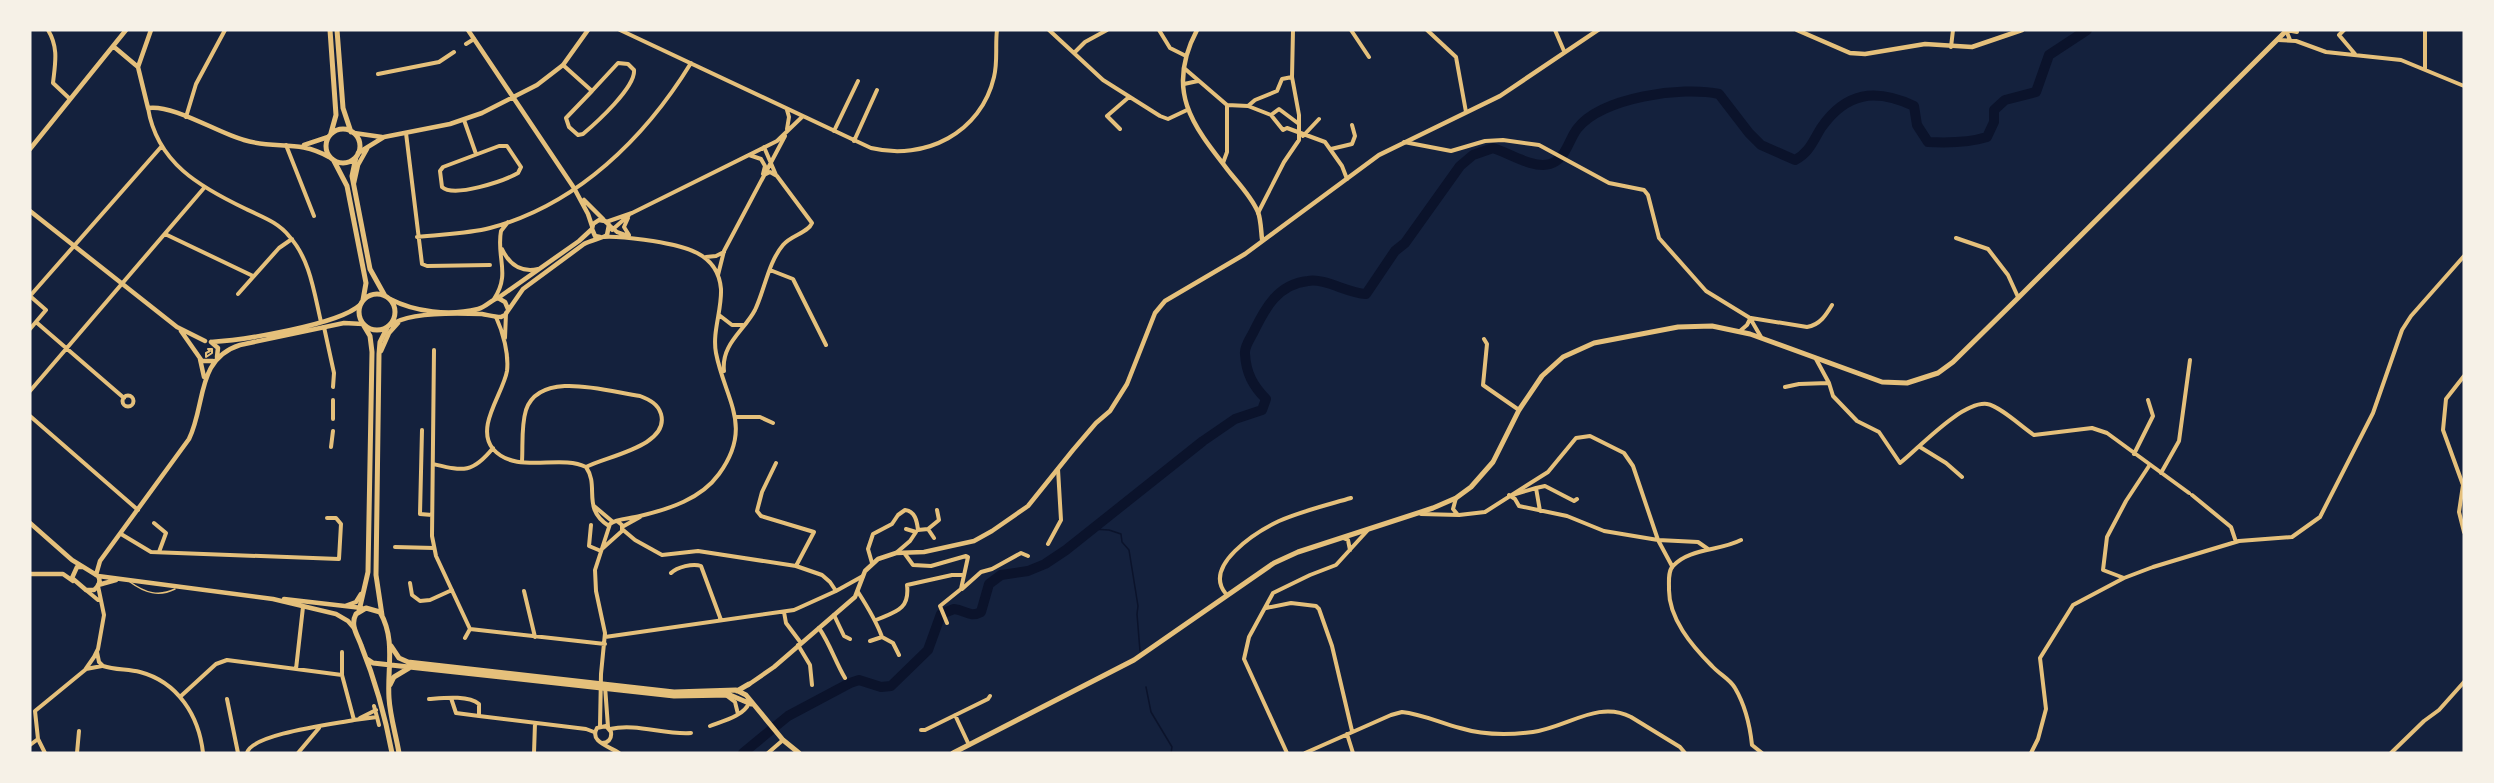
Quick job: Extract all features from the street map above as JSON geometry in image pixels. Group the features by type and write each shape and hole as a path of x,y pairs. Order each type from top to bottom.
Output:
{"main road":[{"path":"330,30 336,115 326,148 347,186 366,283 358,313 370,336 372,352 368,572 362,609 354,618 354,628 368,659 382,704 392,753"},
{"path":"337,30 343,108 359,142 352,176 370,269 395,309 380,342 378,362 376,575 382,616 391,646 397,655 406,661 682,697 719,695 738,690 748,684"},
{"path":"953,753 1134,660 1226,594 1274,563 1340,537 1416,514 1456,498 1477,481 1493,462 1519,410 1551,366 1581,348 1678,327 1701,326 1750,334 1882,382 1907,383 1929,377 1953,362 2286,30"},
{"path":"329,136 340,129 353,133"},
{"path":"332,159 344,164 357,155"},
{"path":"362,302 373,294 387,297"},
{"path":"364,325 378,331 389,326"},
{"path":"362,609 375,609 382,616"},
{"path":"391,646 389,693 399,753"},
{"path":"368,659 377,663 389,662 412,667 586,684"},
{"path":"389,693 394,677 412,667"},
{"path":"748,684 748,692 765,718 782,739 799,753"},
{"path":"616,688 680,693 729,692 760,711"},
{"path":"719,695 738,690 746,695 760,711"}],"street":[{"path":"48,30 57,56 53,83 70,99"},
{"path":"30,149 126,30"},
{"path":"151,30 138,67 154,131 162,147 182,170 204,188 272,222 292,239 305,262 323,324 334,373 333,387"},
{"path":"186,117 196,84 225,30"},
{"path":"468,30 574,188 588,214 593,234 678,245 697,251 704,256 718,275 721,288 715,346 736,417 736,430 729,458 712,483 688,500 642,516 614,521 609,527 595,577 605,644 600,726 594,732"},
{"path":"357,155 384,138 464,120 537,85 563,65 588,30"},
{"path":"620,30 854,141 871,148 907,152 934,146 956,134 972,120 985,102 994,77 997,30"},
{"path":"1049,30 1103,80 1129,97 1168,119 1187,110"},
{"path":"1074,53 1085,42 1107,30"},
{"path":"1159,30 1170,48 1186,56"},
{"path":"1197,30 1183,67 1187,110 1204,140 1250,198 1258,213 1262,240"},
{"path":"1293,30 1293,77 1301,135"},
{"path":"1351,30 1369,57"},
{"path":"1427,30 1455,57 1466,112"},
{"path":"1555,30 1564,51"},
{"path":"738,714 736,704 729,692 748,684 774,667 855,597 867,566 886,555 905,554 974,541 1028,506 1096,423 1110,411 1127,384 1155,313 1165,301 1245,254 1379,155 1500,96 1598,30"},
{"path":"1800,30 1850,53 1865,54 1925,44 1972,47 2022,30"},
{"path":"1951,47 1953,30"},
{"path":"2290,40 2286,30 2297,31 2304,44"},
{"path":"2344,30 2339,35 2355,54"},
{"path":"2425,30 2425,69"},
{"path":"466,44 474,39"},
{"path":"2277,40 2290,40 2326,51 2386,56 2425,69 2464,86"},
{"path":"113,46 138,67"},
{"path":"378,74 439,62 454,52"},
{"path":"618,63 628,64 634,70 631,82 610,107 582,134 578,135 569,127 566,118 592,92 618,63"},
{"path":"417,237 488,228 509,221 574,188 611,161 642,132 691,63"},
{"path":"563,65 592,92"},
{"path":"1183,67 1227,105 1248,106 1271,115 1283,130 1287,128 1325,142 1347,179"},
{"path":"1248,106 1255,100 1277,91 1282,79 1293,77"},
{"path":"834,131 858,81"},
{"path":"1184,84 1198,81"},
{"path":"854,141 877,90"},
{"path":"1120,129 1107,116 1129,97"},
{"path":"1222,163 1227,152 1227,105"},
{"path":"148,108 161,107 245,141 304,145 329,136"},
{"path":"718,275 724,251 785,134 789,117 785,108"},
{"path":"1271,115 1279,109 1299,124"},
{"path":"387,297 415,309 440,311 477,309 542,268 579,241 597,220 606,222 632,213 764,147 785,134 795,122 803,117"},
{"path":"1258,213 1284,162 1301,135 1319,119"},
{"path":"464,120 476,154"},
{"path":"1331,149 1353,144 1355,136 1352,125"},
{"path":"353,133 384,138"},
{"path":"406,133 420,261 424,266 490,265"},
{"path":"1418,136 1425,146"},
{"path":"1404,142 1459,150 1485,141 1503,140 1539,144 1609,183 1644,190 1648,195 1654,228 1659,238 1706,291 1750,318 1799,327 1815,326 1833,305"},
{"path":"286,145 314,216"},
{"path":"304,145 332,159"},
{"path":"354,186 358,165 370,145"},
{"path":"502,145 507,146 519,161 520,170 513,176 470,188 451,191 443,188 440,173 443,166 476,154 502,145"},
{"path":"30,329 46,310 30,296 162,147"},
{"path":"764,147 770,158 770,165"},
{"path":"746,155 757,157 764,163 763,176"},
{"path":"725,378 724,356 733,337 755,309 782,245 793,235 810,228 812,223 777,176 772,164 770,165"},
{"path":"763,176 770,172 777,176"},
{"path":"30,391 204,188"},
{"path":"574,188 593,211 613,229 635,238"},
{"path":"31,213 177,327 189,339 200,359 204,383"},
{"path":"389,326 408,316 472,314 503,316 528,285 578,248 603,236 632,213"},
{"path":"632,213 624,226 628,234 635,238"},
{"path":"504,342 494,316 489,310 502,285 504,275 500,238 501,231 509,221"},
{"path":"603,236 609,228 606,222"},
{"path":"494,226 501,231"},
{"path":"488,228 500,238"},
{"path":"165,234 253,276"},
{"path":"1956,238 1988,249 2008,275 2018,298"},
{"path":"238,294 279,248 292,239"},
{"path":"500,245 508,260 516,267 529,271 542,268"},
{"path":"704,256 716,256 724,251"},
{"path":"710,263 724,251"},
{"path":"2031,753 2038,739 2046,709 2040,670 2043,652 2073,605 2124,578 2236,542 2292,537 2320,518 2373,413 2402,330 2411,316 2464,256"},
{"path":"770,270 793,279 826,345"},
{"path":"494,300 505,302 507,311 504,342 507,369 487,427 488,438 493,448 507,457 522,461 576,464 586,467 590,472 594,512 609,527 612,534 635,540 662,555 698,551 796,566 822,575 836,591"},
{"path":"200,359 205,363 240,345 323,324 348,315 362,302"},
{"path":"719,315 732,325 744,324"},
{"path":"378,362 381,348 389,333 398,322 408,316"},
{"path":"1750,318 1763,339"},
{"path":"1739,331 1747,325 1750,318"},
{"path":"36,322 124,398"},
{"path":"196,352 196,345 208,342 243,339 323,324 348,322 364,325"},
{"path":"1750,334 1753,323"},
{"path":"76,569 95,567 189,439 198,416 204,383 216,359 218,348 177,327"},
{"path":"1484,339 1487,344 1483,385 1519,410"},
{"path":"434,350 432,515 434,548 470,629"},
{"path":"1816,359 1833,396 1857,421 1880,432 1900,463 1964,410 1986,404 1995,407 2034,435 2092,428 2107,433 2190,494 2230,527 2236,542"},
{"path":"2161,473 2179,441 2190,360"},
{"path":"2464,376 2446,399 2443,429 2463,479 2464,494 2459,512 2464,532"},
{"path":"1785,387 1829,383"},
{"path":"522,461 526,410 535,396 548,388 564,385 640,396 657,406 661,424 655,438 586,467"},
{"path":"333,400 333,419"},
{"path":"2134,454 2153,416 2148,400"},
{"path":"30,416 138,510"},
{"path":"736,417 760,417 773,423"},
{"path":"422,430 420,514 432,515"},
{"path":"331,447 333,431"},
{"path":"1416,514 1459,515 1485,512 1508,495 1548,472 1576,438 1590,436 1617,448 1624,453 1633,466 1658,540 1672,566"},
{"path":"1920,447 1946,463 1962,477"},
{"path":"433,464 466,470 480,463 493,448"},
{"path":"776,463 759,500 758,514 814,532 796,566"},
{"path":"2124,578 2103,570 2107,537 2126,501 2149,466"},
{"path":"1048,544 1061,520 1058,469"},
{"path":"1508,495 1545,486 1574,501 1577,499"},
{"path":"1536,489 1540,511"},
{"path":"1508,495 1515,499 1519,506 1567,516 1604,531 1658,540 1698,542 1708,549"},
{"path":"1226,594 1219,584 1220,574 1230,557 1243,544 1281,521 1351,498"},
{"path":"1456,498 1454,509 1459,515"},
{"path":"592,503 599,513 621,523 622,528 635,540"},
{"path":"1445,504 1459,515"},
{"path":"1445,504 1446,515"},
{"path":"872,563 868,549 870,539 879,529 892,524 905,510 911,512 917,520 917,531 910,541 896,553"},
{"path":"906,528 917,531 928,529 939,520 937,510"},
{"path":"601,551 622,528 642,516"},
{"path":"120,534 144,549 159,552 339,559 341,524 336,518 327,518"},
{"path":"30,523 72,560 97,575 273,599 336,614 348,621 354,628"},
{"path":"154,523 166,533 159,552"},
{"path":"591,525 589,546 601,551"},
{"path":"1287,753 1244,659 1250,637 1273,593 1336,565 1370,528"},
{"path":"928,529 934,538"},
{"path":"1354,533 1358,536 1358,542"},
{"path":"1340,537 1348,540 1350,550"},
{"path":"1741,540 1732,545 1708,549 1689,556 1672,566 1669,573 1668,597 1679,626 1712,667 1735,688 1749,722 1752,745 1762,753"},
{"path":"395,547 434,548"},
{"path":"947,623 940,606 981,572 992,569 1021,553 1028,556"},
{"path":"905,554 913,565 931,566 966,556 969,562 961,589"},
{"path":"72,560 76,569 72,578 75,582"},
{"path":"94,666 98,659 104,615 97,575 100,561"},
{"path":"671,573 695,564 701,566 721,621"},
{"path":"341,607 354,604 359,599 368,572"},
{"path":"30,574 63,574 101,603"},
{"path":"876,620 900,610 908,596 907,585 952,575 964,575"},
{"path":"605,637 794,610 863,576"},
{"path":"86,590 92,590 119,579"},
{"path":"410,583 412,596 420,601 430,600 452,590"},
{"path":"524,591 536,637"},
{"path":"858,592 869,614 876,620 882,636 893,643 899,655"},
{"path":"273,599 362,609"},
{"path":"1265,609 1291,603 1316,606 1319,609 1328,632 1352,731"},
{"path":"303,607 331,605"},
{"path":"296,669 303,607"},
{"path":"784,612 786,623 810,665 812,685"},
{"path":"834,615 844,636 850,639"},
{"path":"819,628 845,678"},
{"path":"470,629 605,644"},
{"path":"465,638 470,629"},
{"path":"870,641 882,636"},
{"path":"85,670 98,649"},
{"path":"342,652 342,675 354,720"},
{"path":"98,659 103,666"},
{"path":"181,696 214,666 223,661 342,675"},
{"path":"45,753 38,739 34,711 85,670 94,666 103,666 152,676 181,696 199,729 202,753"},
{"path":"2391,753 2424,721 2439,710 2464,682"},
{"path":"586,684 602,686"},
{"path":"602,686 613,745 619,753"},
{"path":"606,701 608,695 616,688"},
{"path":"921,730 988,699 990,696"},
{"path":"451,698 456,713 586,729 594,732 597,740 619,753"},
{"path":"429,699 451,698 476,701 479,704 479,716"},
{"path":"227,699 238,753"},
{"path":"736,704 747,705"},
{"path":"710,726 738,714 747,705"},
{"path":"354,720 375,708 379,725"},
{"path":"1305,753 1352,731 1402,712 1474,732 1520,733 1552,728 1604,710 1623,713 1631,717 1680,747 1685,753"},
{"path":"955,715 969,745"},
{"path":"247,753 252,745 268,738 377,717"},
{"path":"534,753 535,723"},
{"path":"600,726 610,731 626,727 679,734 691,733"},
{"path":"298,753 311,735 322,727"},
{"path":"308,729 311,735"},
{"path":"77,753 79,731"},
{"path":"602,743 609,740 610,731"},
{"path":"1347,734 1353,753"},
{"path":"30,745 38,739"},
{"path":"768,753 782,739"}],"lane":[{"path":"127,580 144,592 163,594 179,587"}],"waterway":[{"path":"743,753 788,716 850,683 859,680 881,687 891,686 928,650 941,614 954,609 971,614 981,612 989,584 1001,575 1028,571 1045,564 1066,550 1203,441 1235,419 1262,410 1266,399 1251,379 1245,351 1268,306 1288,287 1308,281 1366,294 1395,251 1405,243 1460,166 1473,155 1493,148 1536,164 1550,164 1560,158 1577,129 1604,109 1643,96 1685,92 1719,94 1761,145 1795,160 1807,150 1831,116 1851,100 1862,97 1887,97 1914,106 1917,125 1928,142 1980,139 1987,137 1994,122 1994,110 2005,100 2036,92 2049,55 2087,30"},
{"path":"1092,529 1109,530 1121,534 1122,542 1129,550 1138,606 1140,651"},
{"path":"1146,687 1151,712 1172,747 1171,753"}]}
